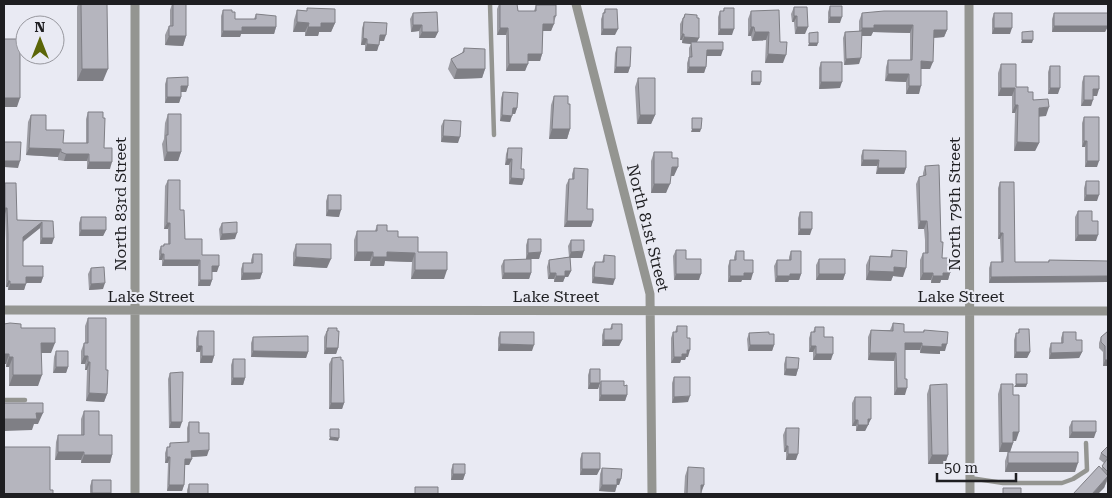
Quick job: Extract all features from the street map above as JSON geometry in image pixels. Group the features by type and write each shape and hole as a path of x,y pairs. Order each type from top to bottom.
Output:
{"street":[{"name":"North 83rd Street","path":"135,4 135,494"},
{"name":"North 81st Street","path":"576,4 650,294 652,311 652,494"},
{"name":"North 79th Street","path":"969,4 970,494"},
{"name":"Lake Street","path":"4,310 1108,311"}],"lane":[{"path":"490,4 494,135"},
{"path":"4,400 25,400"},
{"path":"1086,443 1087,470"},
{"path":"970,478 1003,483 1062,483 1073,479 1087,470"},
{"path":"1087,470 1096,474"}],"building":[{"path":"81,4 107,4 108,69 82,69"},
{"path":"173,4 186,4 186,36 169,36 169,26 173,26"},
{"path":"500,4 517,4 518,11 536,11 536,5 556,5 554,24 543,24 542,54 528,54 528,64 509,64 508,28 500,28"},
{"path":"830,6 842,6 842,17 830,17"},
{"path":"794,7 807,7 808,27 797,27 797,16 794,16"},
{"path":"307,8 335,9 335,23 321,23 321,27 308,27 309,23 297,22 297,10 307,11"},
{"path":"724,8 734,8 734,29 720,29 720,11 724,11"},
{"path":"605,9 617,9 618,29 603,29 603,13 605,13"},
{"path":"223,10 235,12 235,19 256,19 256,14 276,16 276,27 242,27 242,31 223,31"},
{"path":"779,10 780,42 787,42 786,55 768,54 769,32 755,32 754,27 751,27 751,11"},
{"path":"947,11 947,30 934,30 933,62 921,61 921,86 909,86 909,74 888,74 888,60 912,60 913,25 874,25 874,28 862,28 862,13"},
{"path":"437,12 438,32 422,32 422,25 413,25 413,13"},
{"path":"994,13 1012,13 1012,28 994,28"},
{"path":"1054,13 1108,13 1108,26 1054,26"},
{"path":"685,14 697,15 697,18 699,18 699,38 684,37 684,34 682,34"},
{"path":"364,22 387,23 386,35 380,35 379,45 367,44 367,39 363,38"},
{"path":"862,31 861,58 846,59 845,32"},
{"path":"1033,31 1033,40 1022,40 1022,32"},
{"path":"818,32 818,43 809,43 809,33"},
{"path":"4,39 15,39 15,65 20,65 20,98 4,98"},
{"path":"691,42 723,42 723,50 707,50 706,67 689,67 689,57 692,57"},
{"path":"617,47 631,47 630,67 616,67"},
{"path":"464,48 485,49 485,69 457,69 451,59 464,52"},
{"path":"821,62 842,62 842,82 821,82"},
{"path":"1001,64 1016,64 1016,87 1028,87 1028,92 1033,92 1033,100 1048,99 1049,107 1039,108 1039,143 1017,142 1018,105 1015,105 1015,88 1001,88"},
{"path":"1050,66 1060,66 1060,88 1050,88"},
{"path":"752,71 761,71 761,82 752,82"},
{"path":"1084,76 1099,76 1099,89 1093,89 1093,100 1084,100"},
{"path":"188,77 188,86 181,86 181,97 167,97 167,78"},
{"path":"638,78 655,78 655,115 640,115"},
{"path":"503,92 518,93 517,108 513,108 512,116 502,115"},
{"path":"554,96 568,96 568,104 570,104 570,129 552,129"},
{"path":"88,112 103,112 103,118 105,118 104,148 112,148 112,162 89,162 89,154 66,154 61,152 61,149 29,148 31,115 46,115 46,130 64,130 63,143 88,143"},
{"path":"168,114 181,114 181,152 167,152"},
{"path":"1084,117 1099,117 1099,161 1087,161 1087,141 1084,141"},
{"path":"692,118 702,118 701,129 692,129"},
{"path":"444,120 461,121 460,137 443,136"},
{"path":"4,142 21,142 20,161 4,161"},
{"path":"508,148 522,148 521,169 524,169 524,179 511,178 512,159 507,159"},
{"path":"863,150 906,151 906,168 878,168 879,160 863,160"},
{"path":"654,152 672,152 672,158 678,158 678,167 672,167 670,184 654,184"},
{"path":"939,165 941,242 943,242 942,258 951,258 950,273 943,273 943,276 933,276 933,273 923,273 923,253 928,253 928,233 927,221 920,221 919,177 926,175 925,166"},
{"path":"574,168 588,169 587,209 593,209 593,221 567,221 569,179 574,179"},
{"path":"168,180 180,180 180,210 184,210 185,239 202,239 202,255 219,255 219,266 212,266 212,280 200,280 200,260 164,260 164,254 161,254 161,246 170,244 170,223 167,223"},
{"path":"1086,181 1099,181 1099,195 1086,195"},
{"path":"1000,182 1014,182 1015,262 1049,262 1049,260 1108,261 1108,276 991,277 991,262 1003,262 1003,233 1000,233"},
{"path":"5,183 16,183 17,220 53,221 54,238 42,238 42,222 23,237 23,266 43,266 43,277 26,277 26,284 10,284 10,281 8,281"},
{"path":"328,195 341,195 341,210 328,210"},
{"path":"1078,211 1092,211 1092,221 1098,221 1098,235 1078,235"},
{"path":"800,212 812,212 812,229 800,229"},
{"path":"81,217 106,217 106,230 81,230"},
{"path":"237,222 237,233 222,234 222,223"},
{"path":"377,225 387,225 387,231 398,231 398,237 418,237 418,252 447,252 447,270 415,270 415,253 387,252 387,257 373,257 373,252 357,252 357,231 377,231"},
{"path":"528,239 541,239 541,252 528,253"},
{"path":"571,240 584,240 584,251 571,252"},
{"path":"296,244 331,244 331,259 296,257"},
{"path":"676,250 686,250 686,259 701,259 701,274 676,274"},
{"path":"892,250 907,251 906,268 894,267 894,272 869,271 870,256 892,257"},
{"path":"736,251 744,251 744,260 753,260 753,273 744,273 744,276 730,276 730,260 736,260"},
{"path":"791,251 801,251 801,274 777,276 777,260 791,260"},
{"path":"253,254 262,254 262,273 243,273 243,263 253,263"},
{"path":"604,255 615,256 615,279 594,277 595,262 604,262"},
{"path":"570,257 571,271 565,271 565,276 556,276 556,273 550,273 549,260"},
{"path":"531,259 531,273 504,273 504,260"},
{"path":"819,259 845,259 845,274 819,274"},
{"path":"104,267 105,283 91,284 91,268"},
{"path":"88,318 106,318 107,394 89,393 90,362 88,362 88,356 84,356 84,343 88,343"},
{"path":"893,323 904,324 904,332 924,332 924,330 948,332 947,344 942,344 942,347 922,346 922,343 905,343 905,379 907,379 907,388 897,388 896,353 870,353 871,330 893,331"},
{"path":"4,324 21,324 21,328 55,328 55,343 41,343 42,375 13,375 13,357 9,357 9,354 4,354"},
{"path":"612,324 622,324 622,340 604,340 604,329 612,329"},
{"path":"677,326 687,326 687,338 690,338 690,350 687,350 687,354 682,354 682,357 674,357 673,332 677,332"},
{"path":"815,327 824,327 824,337 833,337 833,354 816,354 816,346 811,346 811,332 815,332"},
{"path":"328,328 337,328 337,331 339,331 338,348 326,348"},
{"path":"1019,329 1029,329 1030,352 1016,352 1016,333 1019,333"},
{"path":"198,331 214,331 214,356 202,356 202,346 198,346"},
{"path":"1108,331 1108,360 1105,360 1105,346 1101,342 1101,337"},
{"path":"500,332 534,332 534,345 500,344"},
{"path":"769,332 769,334 774,334 774,345 750,345 749,333"},
{"path":"1063,332 1076,332 1076,340 1082,340 1082,352 1051,353 1051,343 1063,343"},
{"path":"308,336 308,352 253,351 253,337"},
{"path":"56,351 68,351 68,367 56,367"},
{"path":"341,357 341,360 343,360 344,403 331,403 332,358"},
{"path":"786,357 799,358 798,369 786,369"},
{"path":"233,359 245,359 245,378 233,378"},
{"path":"590,369 600,369 600,383 590,383"},
{"path":"183,372 182,422 171,422 170,373"},
{"path":"1016,374 1027,374 1027,384 1016,384"},
{"path":"674,377 690,377 690,396 674,397"},
{"path":"601,381 624,381 624,386 627,385 627,395 601,395"},
{"path":"947,384 948,455 932,455 930,385"},
{"path":"1001,384 1013,384 1013,395 1019,395 1019,432 1013,432 1013,443 1002,443"},
{"path":"855,397 871,397 871,419 868,419 868,425 858,425 858,420 855,420"},
{"path":"4,403 43,403 43,413 36,413 37,419 4,419"},
{"path":"84,411 99,411 99,435 112,435 112,455 84,455 84,452 58,452 58,435 84,435"},
{"path":"1072,421 1096,421 1096,432 1072,432"},
{"path":"189,422 199,422 199,433 209,433 209,450 191,451 192,459 185,459 184,485 169,485 170,457 167,457 167,447 170,447 170,443 189,442"},
{"path":"786,428 799,428 798,454 788,454"},
{"path":"330,429 339,429 339,438 330,437"},
{"path":"4,447 50,447 50,490 53,490 53,494 4,494"},
{"path":"1108,448 1108,458 1101,453"},
{"path":"1008,452 1078,452 1078,463 1008,463"},
{"path":"582,453 600,453 600,469 582,469"},
{"path":"1108,458 1108,472 1102,466"},
{"path":"453,464 465,464 465,474 453,474"},
{"path":"1099,466 1108,476 1092,494 1073,494"},
{"path":"688,467 704,468 704,485 701,485 701,494 687,494"},
{"path":"602,468 622,469 621,479 617,479 617,485 602,485"},
{"path":"92,480 111,480 111,493 92,493"},
{"path":"189,484 208,484 208,494 189,494"},
{"path":"415,487 438,487 438,494 415,494"},
{"path":"1003,488 1021,488 1021,494 1003,494"}]}
